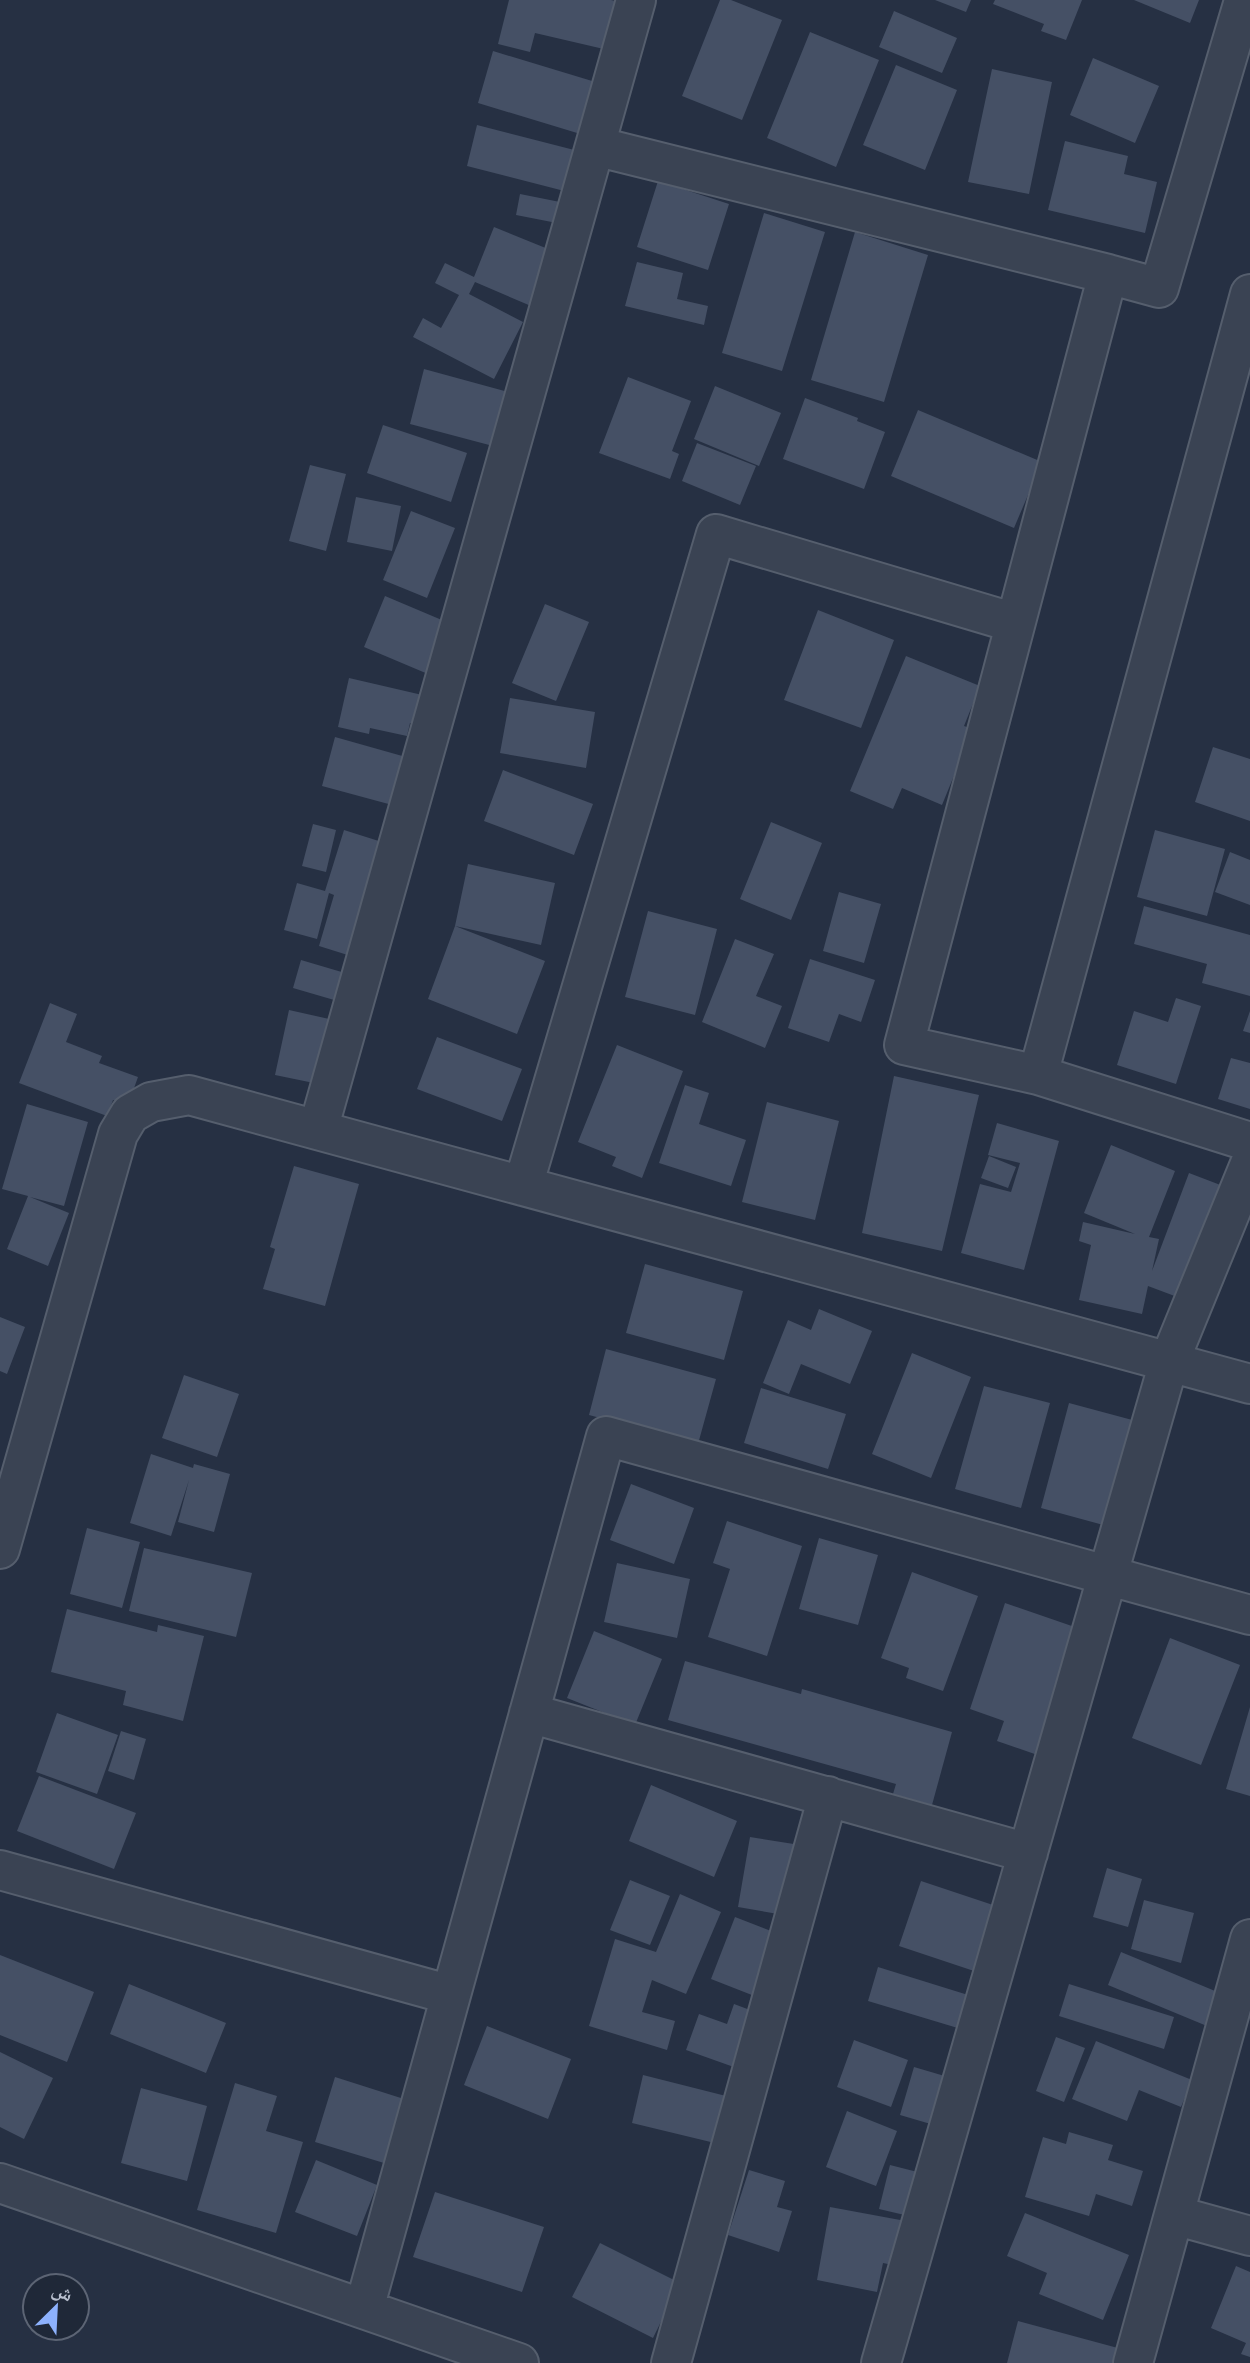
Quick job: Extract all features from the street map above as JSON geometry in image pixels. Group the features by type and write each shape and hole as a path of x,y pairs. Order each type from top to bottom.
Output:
{"street":[{"path":"318,1130 636,0"},
{"path":"595,146 1159,288 1243,4 1250,6"},
{"path":"1108,274 904,1045 1038,1075 1250,1142"},
{"path":"1038,1075 1250,294"},
{"path":"523,1186 716,534 1015,623"},
{"path":"0,1549 118,1134 130,1114 151,1102 189,1095 1250,1384"},
{"path":"881,2363 1169,1362 1250,1164"},
{"path":"364,2309 606,1436 1250,1615"},
{"path":"529,1713 1028,1853"},
{"path":"671,2363 828,1796"},
{"path":"0,1870 451,1995"},
{"path":"1133,2363 1250,1939"},
{"path":"0,2183 519,2363"},
{"path":"1174,2215 1250,2236"}],"building":[{"path":"509,0 620,2 608,50 535,33 530,52 498,44"},
{"path":"720,0 731,0 782,20 742,120 682,96"},
{"path":"935,0 971,0 966,12"},
{"path":"995,0 1082,0 1066,40 1041,31 1044,24 993,4"},
{"path":"1134,0 1199,0 1190,23"},
{"path":"894,11 957,38 942,73 879,47"},
{"path":"810,32 879,60 836,167 767,138"},
{"path":"493,51 602,84 587,136 478,103"},
{"path":"1093,58 1159,86 1135,143 1070,115"},
{"path":"896,65 957,90 925,170 863,145"},
{"path":"992,69 1052,82 1029,194 968,182"},
{"path":"477,125 586,153 576,194 467,166"},
{"path":"1065,141 1128,156 1124,174 1157,182 1145,233 1048,210"},
{"path":"658,181 729,204 708,270 637,247"},
{"path":"520,194 565,203 562,224 516,215"},
{"path":"764,213 825,232 782,371 722,353"},
{"path":"494,227 553,251 531,306 475,282 469,294 523,322 494,379 413,337 423,318 441,328 459,295 435,283 445,263 474,277"},
{"path":"855,232 928,255 884,402 811,380"},
{"path":"637,262 683,273 677,299 708,306 704,325 625,306"},
{"path":"424,369 526,397 512,451 410,424"},
{"path":"628,377 691,401 672,451 679,454 670,479 599,453"},
{"path":"715,386 781,413 759,466 694,439"},
{"path":"805,398 858,418 857,421 885,432 864,489 783,459"},
{"path":"918,410 1042,462 1014,528 891,476"},
{"path":"383,425 467,453 451,502 367,473"},
{"path":"697,443 756,466 740,505 682,481"},
{"path":"310,465 346,474 326,551 289,541"},
{"path":"356,497 401,506 392,551 347,542"},
{"path":"411,511 455,528 427,598 383,580"},
{"path":"385,596 456,626 435,677 364,647"},
{"path":"545,604 589,622 556,701 512,683"},
{"path":"818,610 894,640 861,728 784,700"},
{"path":"906,656 980,686 964,726 973,729 942,805 902,788 893,809 850,791"},
{"path":"349,678 431,697 425,726 410,723 407,736 370,728 369,734 338,727"},
{"path":"510,698 595,712 586,768 500,753"},
{"path":"335,737 420,761 407,809 322,786"},
{"path":"1213,747 1250,759 1250,821 1195,802"},
{"path":"503,770 593,804 574,855 484,821"},
{"path":"771,822 822,843 791,920 740,899"},
{"path":"313,824 336,830 326,872 302,866"},
{"path":"344,830 404,849 370,962 319,946 334,895 329,893 317,939 284,930 297,883 325,891"},
{"path":"1155,830 1225,849 1207,916 1137,897"},
{"path":"1230,852 1250,860 1250,905 1215,892"},
{"path":"468,864 555,883 541,945 455,926"},
{"path":"839,892 881,904 864,963 823,951"},
{"path":"1144,906 1250,935 1250,996 1202,983 1207,964 1134,944"},
{"path":"648,911 717,929 695,1015 625,997"},
{"path":"455,926 545,961 517,1034 428,999"},
{"path":"735,939 774,954 756,996 782,1006 765,1048 702,1022"},
{"path":"810,959 875,980 861,1022 839,1014 829,1042 788,1028"},
{"path":"301,960 362,978 341,1002 293,988"},
{"path":"1176,998 1201,1006 1176,1084 1117,1065 1134,1011 1168,1022"},
{"path":"50,1003 77,1014 66,1042 102,1056 99,1063 138,1077 128,1105 113,1100 107,1116 19,1083"},
{"path":"289,1010 356,1025 343,1089 275,1075"},
{"path":"1250,1011 1250,1033 1243,1031"},
{"path":"437,1037 522,1069 502,1121 417,1089"},
{"path":"617,1045 683,1071 642,1178 612,1166 616,1157 578,1142"},
{"path":"1231,1058 1250,1063 1250,1109 1218,1099"},
{"path":"894,1076 979,1095 942,1251 862,1233"},
{"path":"685,1085 709,1093 699,1124 746,1140 731,1186 659,1163"},
{"path":"767,1102 839,1121 815,1220 742,1202"},
{"path":"27,1104 88,1122 64,1206 30,1197 69,1213 48,1266 7,1249 28,1196 2,1189"},
{"path":"997,1123 1059,1141 1024,1270 961,1253 980,1184 1011,1192 1020,1163 988,1155"},
{"path":"1111,1145 1175,1171 1149,1237 1159,1239 1152,1271 1189,1173 1244,1194 1180,1298 1148,1286 1142,1314 1079,1300 1091,1245 1079,1241 1083,1222 1135,1234 1084,1213"},
{"path":"989,1156 1016,1167 1008,1188 981,1178"},
{"path":"294,1166 359,1184 325,1306 263,1289 275,1249 270,1247"},
{"path":"645,1264 743,1291 724,1360 626,1333"},
{"path":"819,1309 872,1331 850,1384 801,1364 789,1394 763,1383 788,1320 811,1330"},
{"path":"0,1317 25,1327 7,1374 0,1371"},
{"path":"606,1349 716,1379 698,1444 589,1415"},
{"path":"912,1353 971,1377 931,1478 872,1454"},
{"path":"184,1375 239,1394 217,1457 162,1438"},
{"path":"984,1386 1050,1403 1021,1508 955,1489"},
{"path":"761,1388 846,1414 828,1469 744,1443"},
{"path":"1069,1403 1136,1421 1107,1526 1041,1508"},
{"path":"151,1454 193,1468 194,1464 230,1474 214,1532 178,1522 189,1480 171,1536 130,1523"},
{"path":"631,1484 694,1508 674,1564 610,1540"},
{"path":"727,1521 802,1546 767,1656 708,1637 730,1569 713,1563"},
{"path":"87,1528 140,1542 122,1608 70,1594"},
{"path":"819,1538 878,1555 858,1625 799,1609"},
{"path":"144,1548 252,1573 236,1637 129,1611"},
{"path":"617,1563 690,1579 677,1638 604,1622"},
{"path":"912,1572 978,1596 943,1691 906,1678 909,1668 881,1658"},
{"path":"1005,1603 1095,1634 1052,1760 997,1741 1004,1721 970,1709"},
{"path":"67,1609 157,1632 158,1625 204,1636 183,1721 123,1705 126,1691 51,1672"},
{"path":"594,1631 662,1659 635,1725 567,1698"},
{"path":"1170,1638 1240,1665 1201,1765 1132,1738"},
{"path":"685,1661 801,1694 802,1689 952,1732 932,1805 893,1794 896,1784 668,1720"},
{"path":"1250,1707 1250,1796 1226,1789"},
{"path":"57,1713 118,1735 97,1794 36,1772"},
{"path":"121,1731 146,1739 134,1780 108,1771"},
{"path":"39,1776 136,1813 114,1869 17,1831"},
{"path":"651,1785 737,1821 714,1877 629,1841"},
{"path":"750,1837 819,1848 807,1919 738,1907"},
{"path":"1107,1868 1142,1879 1128,1927 1093,1917"},
{"path":"630,1880 670,1896 650,1945 610,1930"},
{"path":"921,1881 1002,1908 980,1973 899,1946"},
{"path":"680,1894 721,1912 686,1994 652,1980 642,2012 675,2021 667,2050 589,2026 615,1939 656,1952"},
{"path":"1144,1900 1194,1913 1181,1963 1131,1949"},
{"path":"735,1917 797,1941 772,2003 711,1979"},
{"path":"1121,1952 1232,1998 1219,2031 1108,1985"},
{"path":"0,1955 94,1992 67,2062 0,2035"},
{"path":"878,1967 981,1999 971,2032 868,2001"},
{"path":"129,1984 226,2023 206,2073 110,2034"},
{"path":"1069,1984 1174,2017 1164,2049 1059,2016"},
{"path":"734,2004 766,2016 745,2071 686,2050 699,2014 727,2024"},
{"path":"487,2026 571,2059 548,2119 464,2085"},
{"path":"1056,2037 1085,2048 1064,2102 1036,2091"},
{"path":"854,2040 908,2060 891,2107 837,2087"},
{"path":"1096,2041 1192,2080 1181,2107 1139,2090 1127,2121 1072,2099"},
{"path":"0,2052 53,2078 24,2139 0,2127"},
{"path":"914,2067 965,2082 951,2130 900,2115"},
{"path":"643,2075 730,2097 719,2144 632,2123"},
{"path":"335,2077 404,2099 384,2163 315,2142"},
{"path":"235,2083 277,2096 266,2131 303,2142 276,2233 197,2210"},
{"path":"141,2088 207,2106 187,2181 121,2163"},
{"path":"847,2111 897,2131 876,2186 826,2167"},
{"path":"1069,2132 1113,2145 1108,2160 1143,2171 1132,2206 1096,2194 1089,2216 1025,2197 1043,2137 1066,2144"},
{"path":"316,2160 377,2185 357,2236 295,2212"},
{"path":"890,2165 941,2178 930,2221 879,2209"},
{"path":"749,2170 785,2181 777,2207 792,2211 779,2252 728,2235"},
{"path":"435,2192 544,2227 522,2292 413,2257"},
{"path":"830,2207 911,2222 903,2267 883,2263 877,2292 817,2280"},
{"path":"1025,2213 1129,2255 1103,2320 1039,2294 1047,2273 1007,2256"},
{"path":"600,2243 680,2283 653,2338 572,2297"},
{"path":"1236,2266 1250,2272 1250,2357 1241,2354 1246,2343 1211,2328"},
{"path":"1018,2321 1140,2354 1137,2363 1007,2363"}]}
